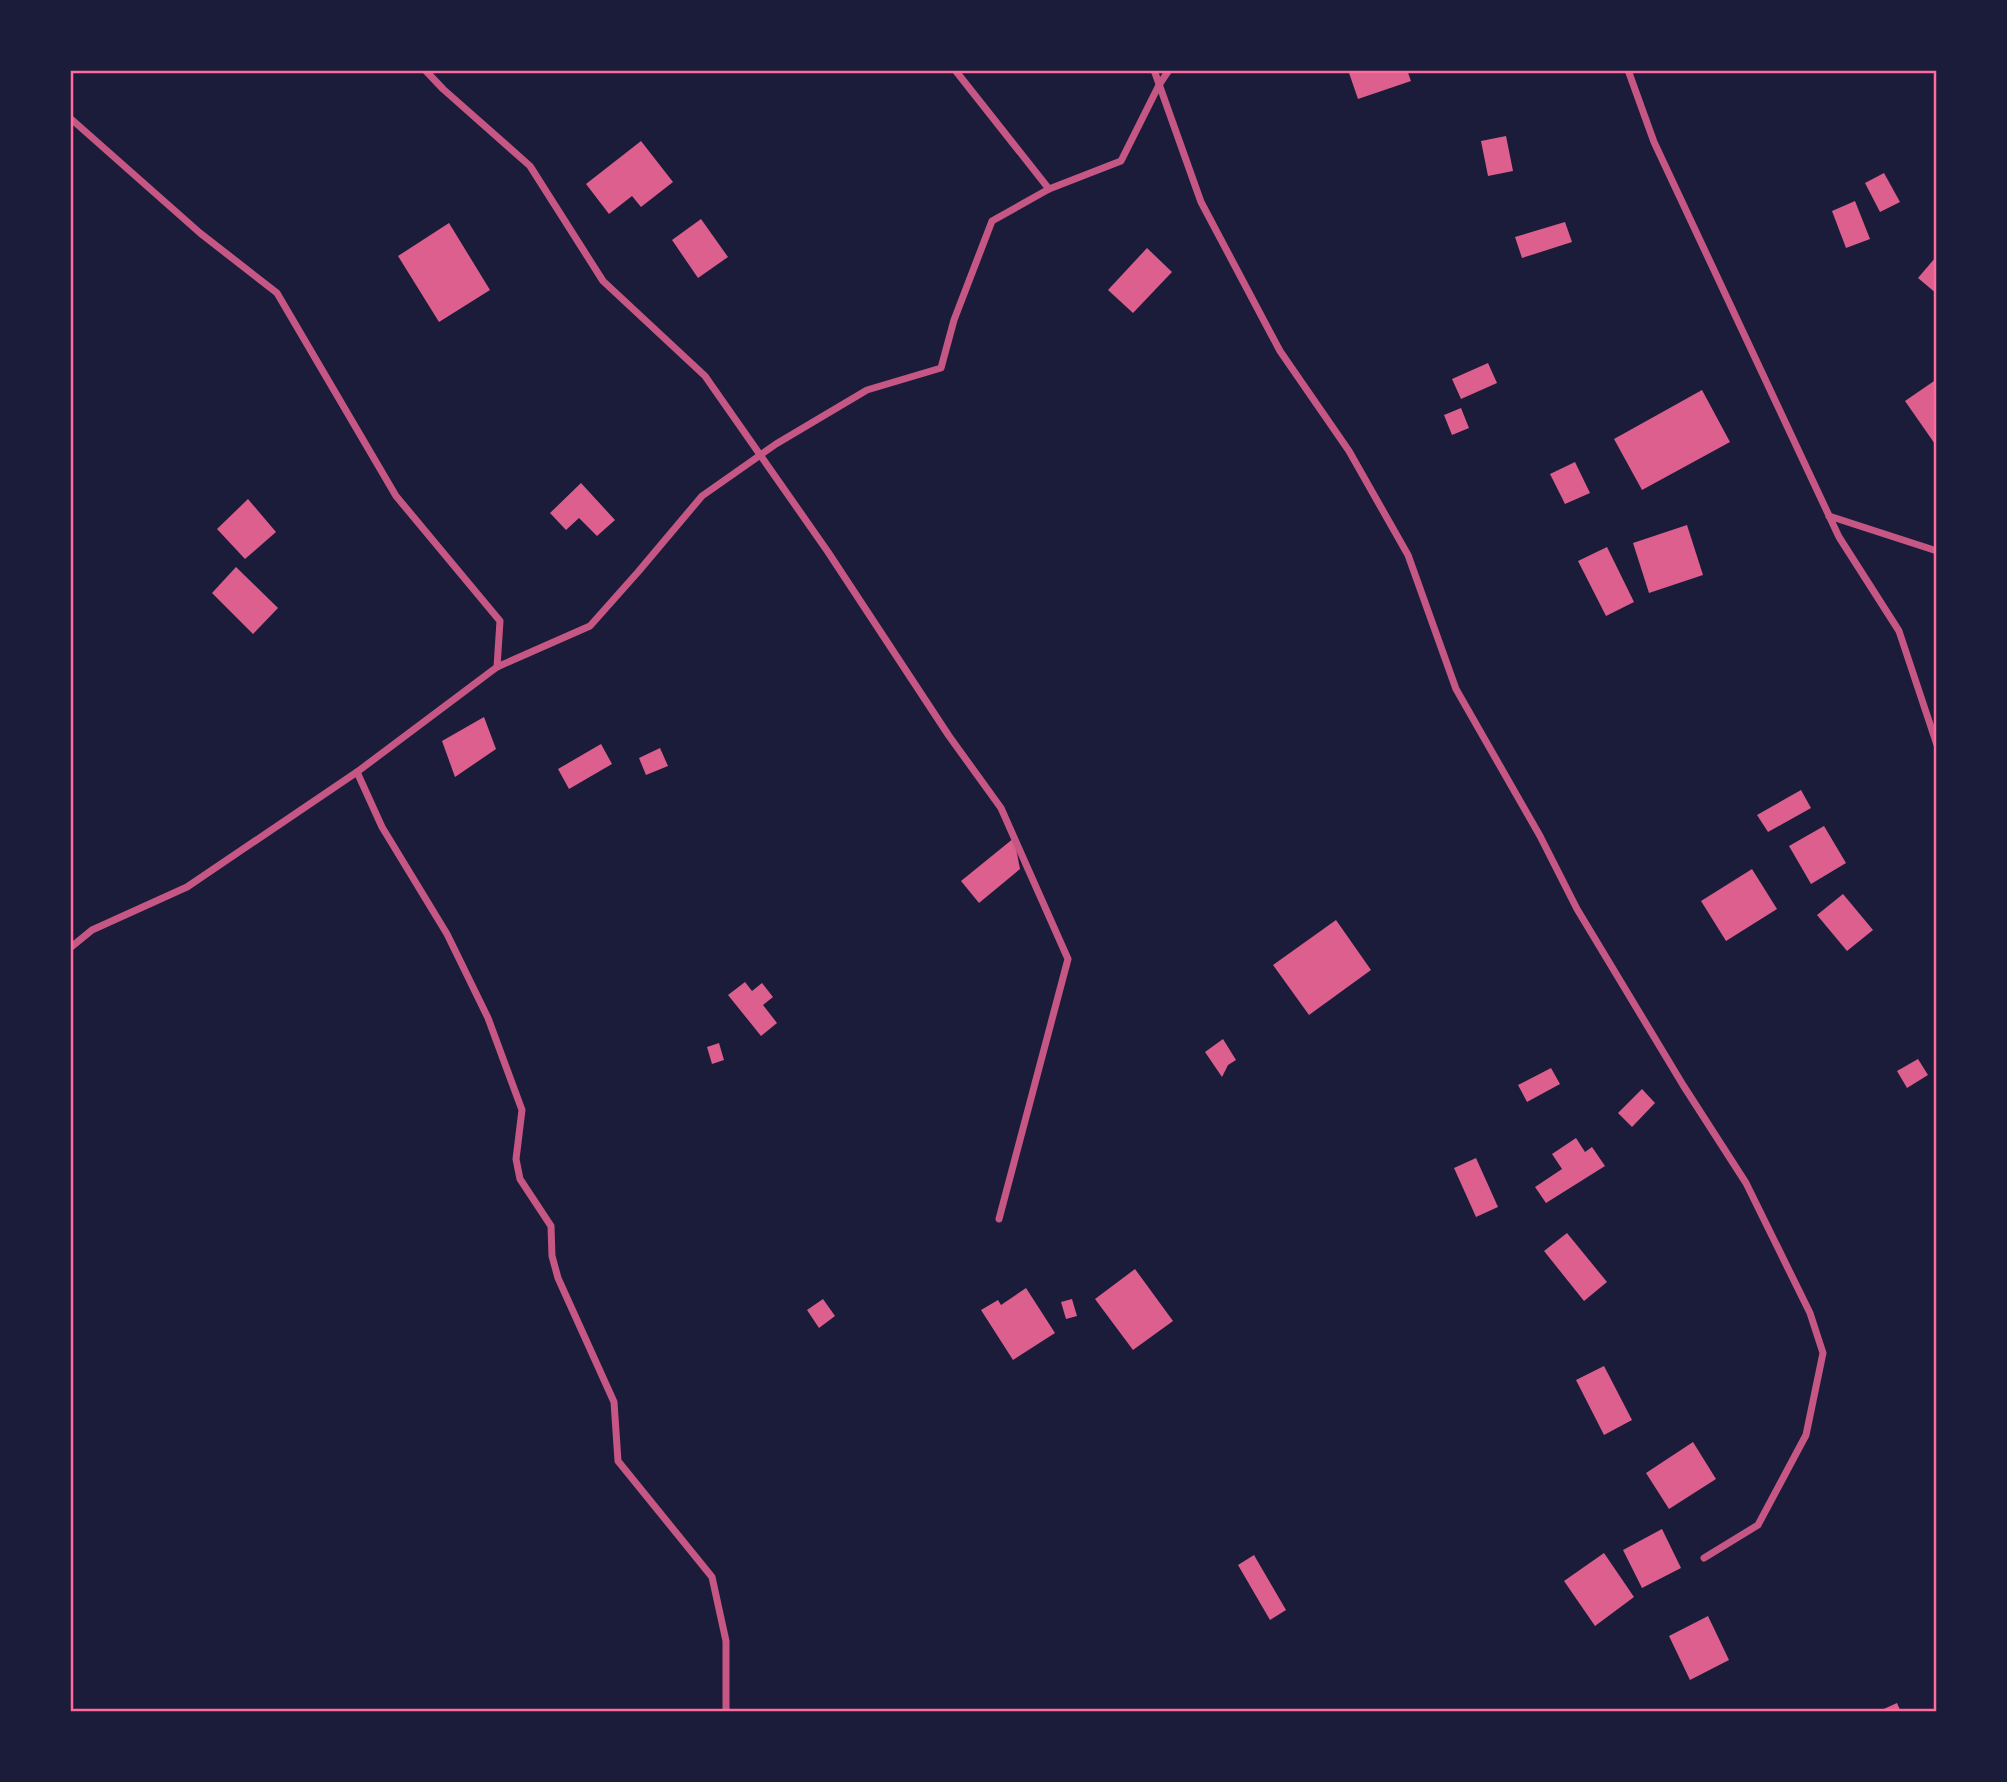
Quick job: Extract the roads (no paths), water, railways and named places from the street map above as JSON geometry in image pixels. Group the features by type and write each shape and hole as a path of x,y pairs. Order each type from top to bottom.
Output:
{"street":[{"path":"425,70 530,166 603,281 705,376 828,552 949,736 1001,808 1068,959 999,1219"},
{"path":"955,70 1049,189"},
{"path":"1154,70 1201,202 1280,351 1349,451 1408,555 1456,689 1540,836 1577,909 1683,1085 1746,1183 1810,1313 1823,1353 1806,1435 1758,1525 1704,1558"},
{"path":"70,948 92,930 187,887 357,772 497,667 590,626 702,496 760,455 867,390 941,368 954,320 992,221 1049,189 1121,161 1158,85 1169,70"},
{"path":"1628,70 1654,142 1839,537 1899,631 1937,745"},
{"path":"70,118 200,233 277,293 396,496 500,621 497,667"},
{"path":"1829,516 1937,551"},
{"path":"357,772 382,827 447,934 492,1030 522,1111 516,1158 520,1179 551,1226 552,1256 558,1278 614,1402 618,1461 712,1577 726,1641 726,1712"}]}
